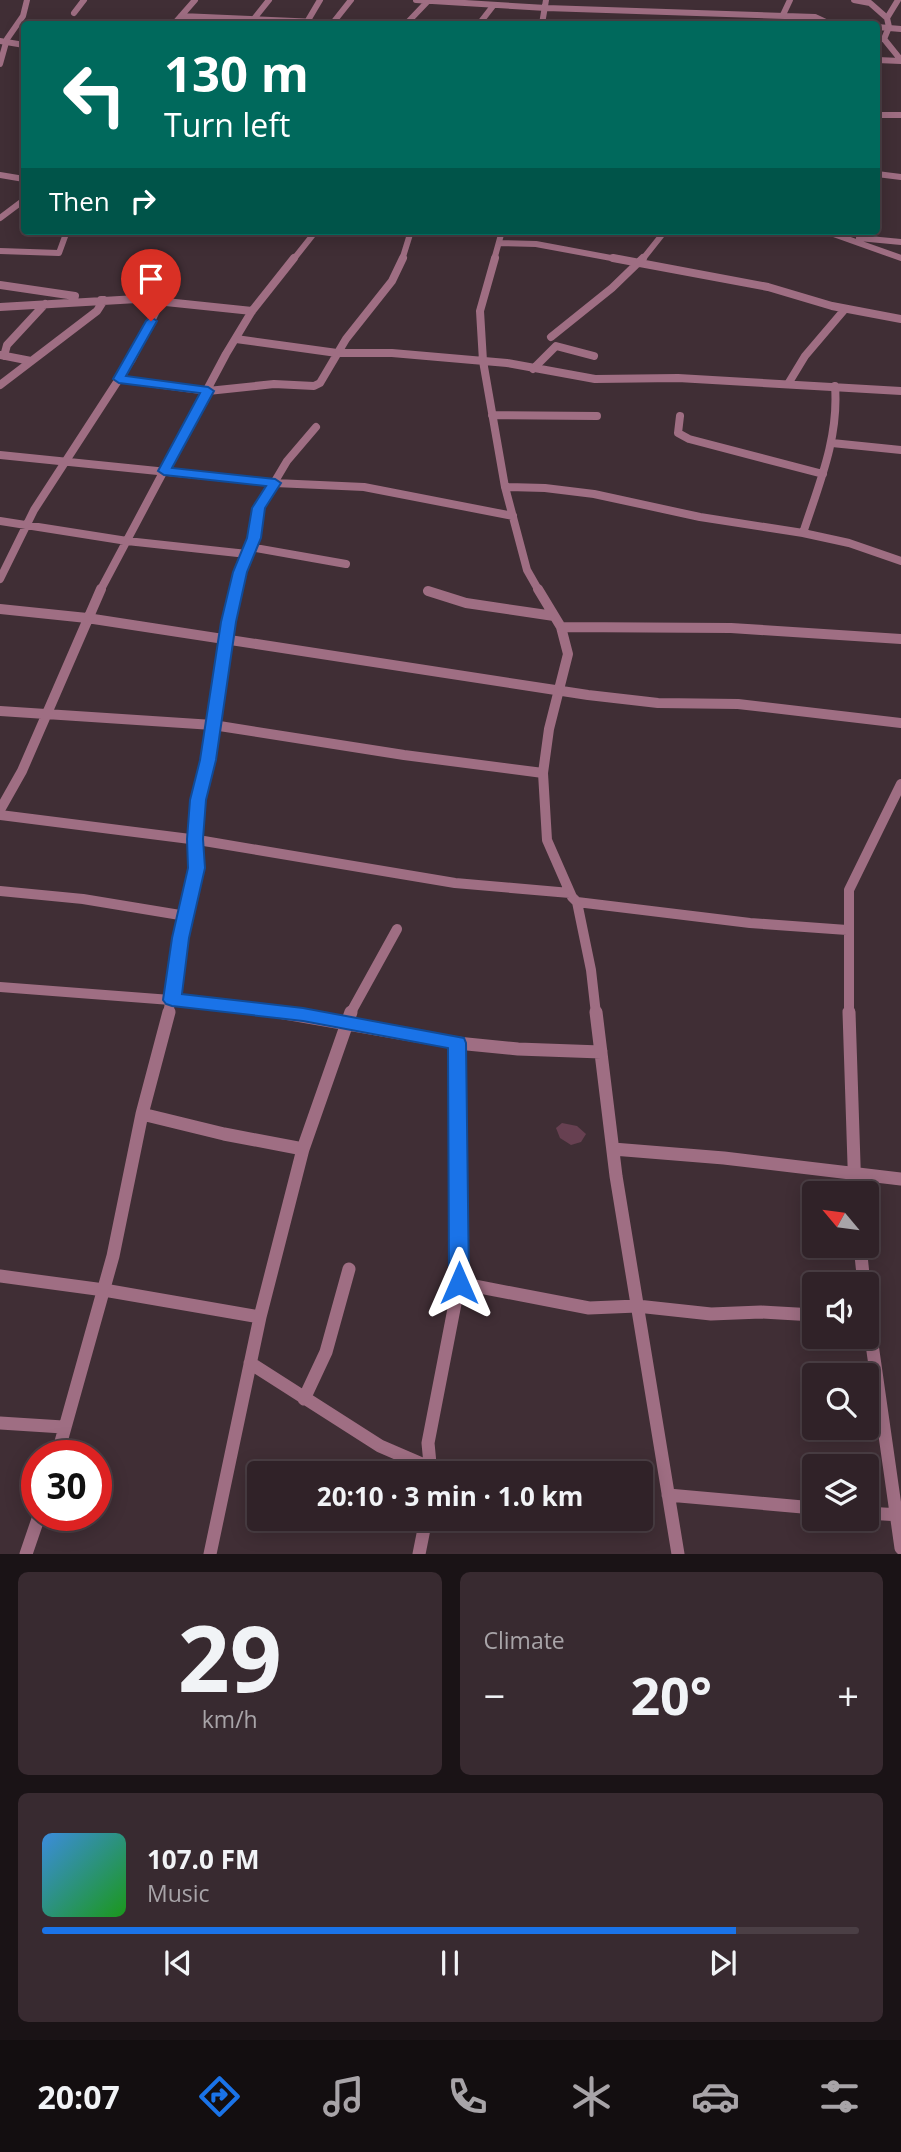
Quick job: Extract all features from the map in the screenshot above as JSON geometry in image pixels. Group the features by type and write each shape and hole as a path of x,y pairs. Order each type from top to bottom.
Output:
{"street":[{"path":"0,64 3,42 23,16 27,0"},
{"path":"74,13 84,0"},
{"path":"177,21 195,0"},
{"path":"253,20 268,0"},
{"path":"308,21 320,0"},
{"path":"335,21 351,0"},
{"path":"416,0 493,6 816,17 824,21"},
{"path":"409,21 428,0"},
{"path":"543,21 546,0"},
{"path":"782,17 790,0"},
{"path":"854,0 870,3 887,18 889,27 880,39 901,60"},
{"path":"887,18 898,2"},
{"path":"481,21 493,6"},
{"path":"658,13 658,21"},
{"path":"741,15 742,21"},
{"path":"181,16 226,21 280,21"},
{"path":"880,27 901,29"},
{"path":"3,42 21,45"},
{"path":"880,60 901,60"},
{"path":"880,115 899,113"},
{"path":"880,174 901,177"},
{"path":"0,175 21,178"},
{"path":"0,218 21,202"},
{"path":"0,251 59,253 66,235"},
{"path":"313,235 253,311 164,471 87,618 22,771 0,812 195,839 451,881 750,923 847,930"},
{"path":"119,379 208,391 274,384 314,386 320,383 337,353 392,281 405,254 410,235"},
{"path":"551,337 638,264 662,235"},
{"path":"839,235 901,258"},
{"path":"678,1553 613,1149 591,970 574,897 547,840 543,773 549,729 568,654 561,627 527,570 505,487 483,361 480,311 502,237 768,287 845,309 901,319"},
{"path":"846,237 901,242"},
{"path":"0,285 104,300"},
{"path":"0,307 137,299 253,311"},
{"path":"0,385 97,311 104,300"},
{"path":"0,579 29,526 33,510 51,481 67,463 75,444 119,379 161,301"},
{"path":"31,361 2,355 7,345 45,304"},
{"path":"788,384 805,356 845,309"},
{"path":"236,339 337,353 391,353 483,361 595,379 678,378 901,391"},
{"path":"533,369 556,346 594,356"},
{"path":"803,533 832,443 838,402 835,386"},
{"path":"492,415 597,416"},
{"path":"680,416 678,433 689,439 823,474"},
{"path":"61,1440 104,1290 142,1114 172,1000 197,868 195,839 198,800 231,610 259,508 287,461 316,427"},
{"path":"832,443 901,450"},
{"path":"0,455 275,483 364,487 513,516"},
{"path":"505,487 545,488 594,494 700,517 803,533 849,543 901,561"},
{"path":"0,521 127,541 248,551 346,564"},
{"path":"428,592 466,603 554,616"},
{"path":"0,609 87,618 658,703 738,704 901,723"},
{"path":"561,627 644,625 755,628 901,639"},
{"path":"0,710 213,725 404,755 543,773"},
{"path":"854,1181 847,930 849,890 901,784"},
{"path":"0,891 83,899 186,916"},
{"path":"210,1553 260,1317 303,1149 346,1021 397,929"},
{"path":"0,986 172,1000 346,1021 457,1043 518,1049 601,1052"},
{"path":"430,1461 428,1443 459,1283 457,1043"},
{"path":"142,1114 224,1134 303,1149"},
{"path":"613,1149 901,1179"},
{"path":"303,1399 326,1352 349,1269"},
{"path":"0,1276 104,1290 260,1317"},
{"path":"459,1283 589,1308 637,1306 711,1314 761,1312 802,1314"},
{"path":"872,1349 901,1548"},
{"path":"250,1363 380,1446 411,1461"},
{"path":"0,1423 64,1427"},
{"path":"668,1495 802,1507"},
{"path":"879,1514 898,1515"},
{"path":"26,1553 34,1531"},
{"path":"419,1553 424,1531"}],"shaded area":[{"path":"562,1123 577,1126 586,1134 581,1142 571,1145 560,1138 556,1128"}],"route":[{"path":"151,321 119,379 208,391 164,471 275,483 259,508 254,538 240,572 228,622 208,760 198,800 195,839 197,868 181,938 172,1000 346,1021 457,1043 459,1283"}]}
